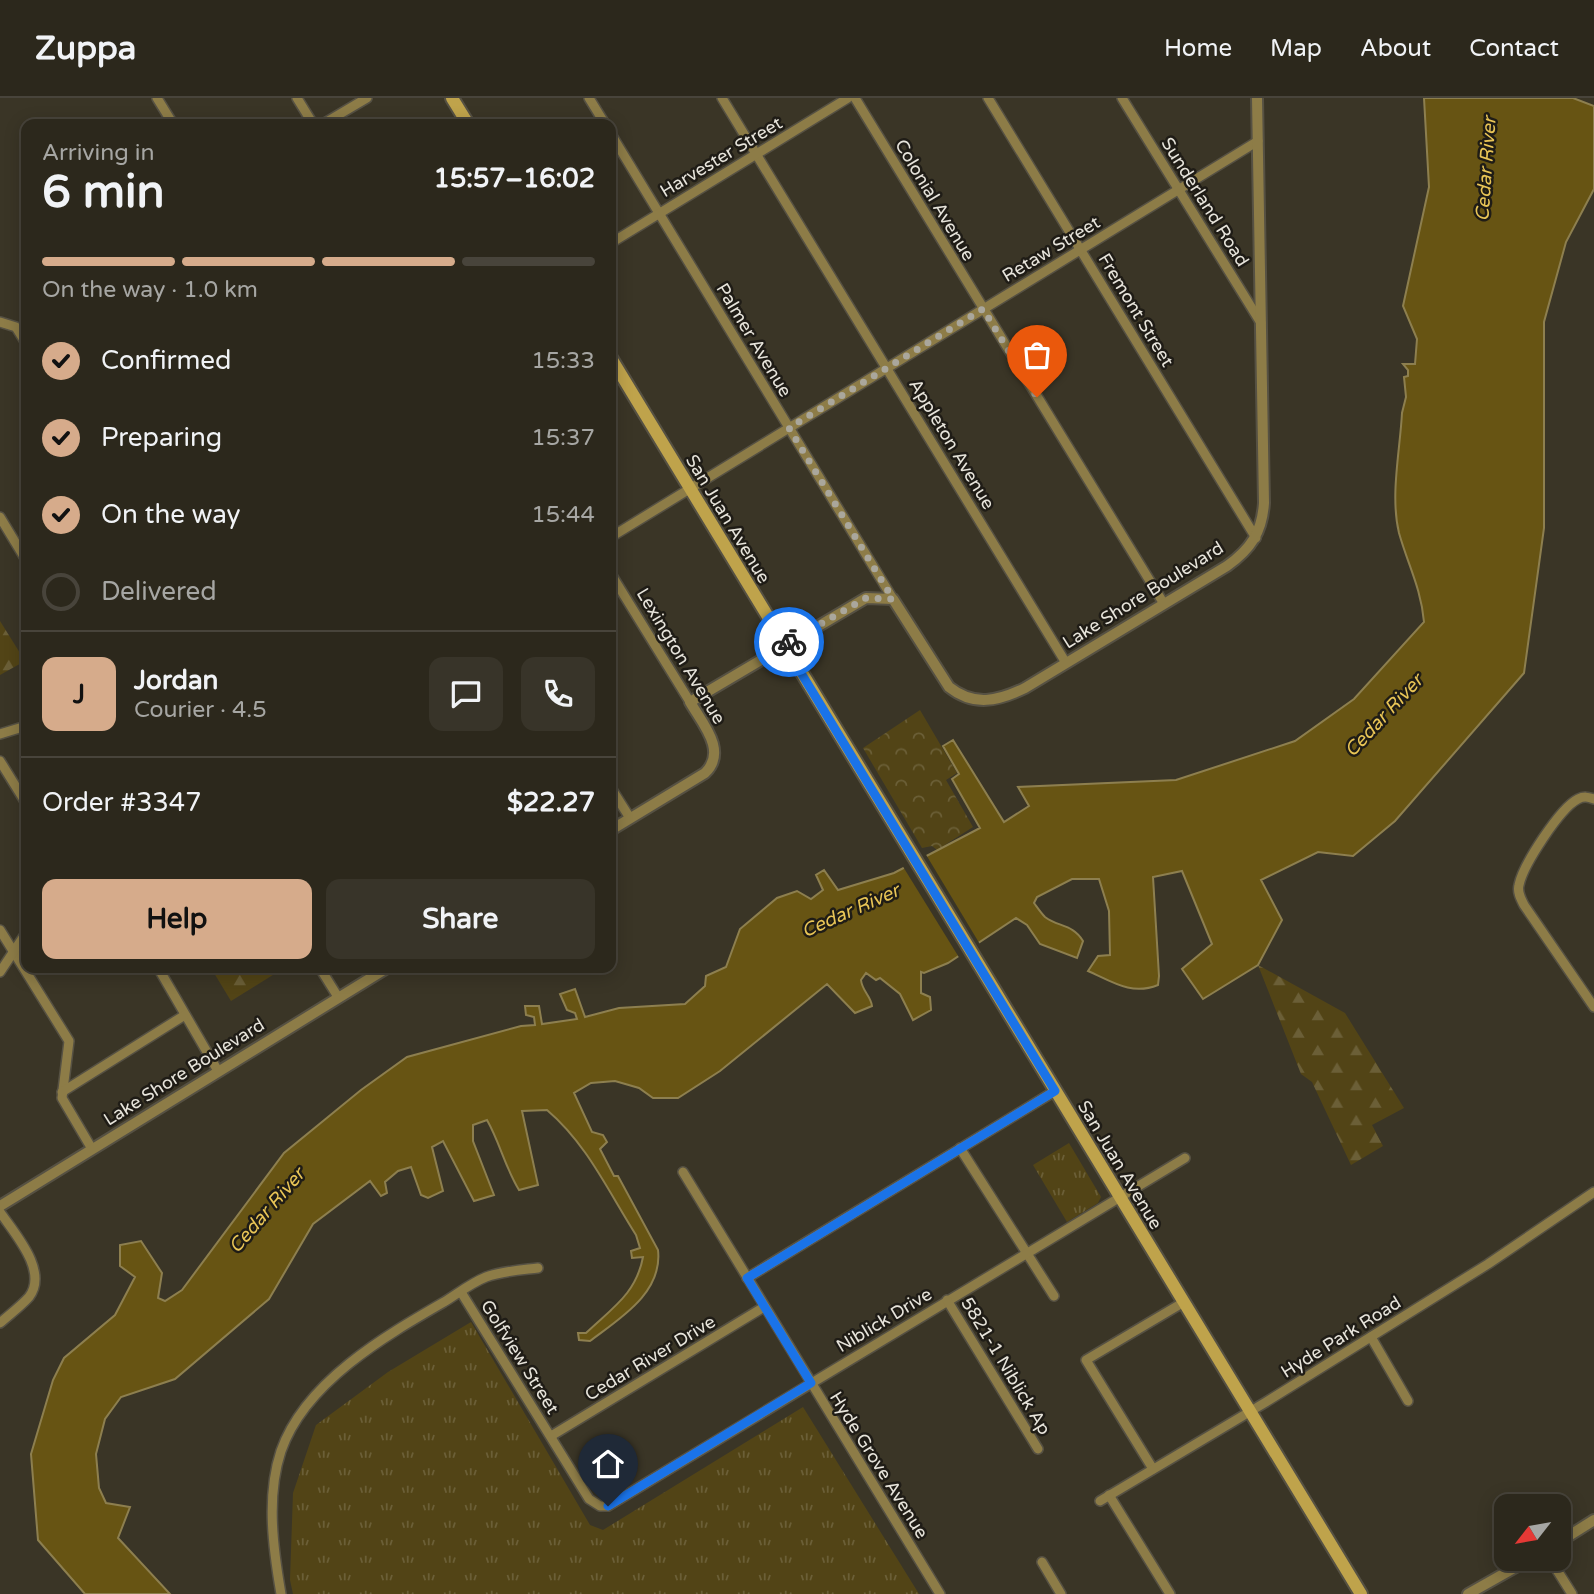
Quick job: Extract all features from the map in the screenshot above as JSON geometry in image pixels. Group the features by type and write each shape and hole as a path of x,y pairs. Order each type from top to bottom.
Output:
{"main road":[{"path":"452,98 465,119"},
{"name":"San Juan Avenue","path":"616,366 1361,1594"}],"street":[{"path":"157,98 170,119"},
{"path":"297,98 310,119"},
{"path":"331,119 367,98"},
{"path":"589,98 602,119"},
{"name":"Appleton Avenue","path":"722,98 1066,663"},
{"name":"Harvester Street","path":"616,240 848,98"},
{"name":"Colonial Avenue","path":"855,98 1164,604"},
{"name":"Fremont Street","path":"988,98 1256,538"},
{"name":"Sunderland Road","path":"1122,98 1261,323"},
{"path":"1256,538 1264,503 1257,98"},
{"name":"Retaw Street","path":"616,534 1258,141"},
{"name":"Palmer Avenue","path":"616,142 893,599"},
{"path":"4,322 16,327 21,335"},
{"path":"0,517 21,551"},
{"name":"Lake Shore Boulevard","path":"893,599 940,677 951,689 984,702 1008,696 1164,604 1236,559 1256,538"},
{"name":"Lexington Avenue","path":"616,582 712,741 715,758 705,773 629,818"},
{"path":"690,702 866,598 893,599"},
{"path":"0,734 21,728"},
{"path":"0,761 21,795"},
{"path":"616,796 629,818 616,827"},
{"path":"1590,798 1577,799 1557,820 1521,877 1518,890 1524,905 1547,934 1594,1007"},
{"path":"0,930 21,964"},
{"path":"0,972 21,940"},
{"path":"27,973 69,1041 62,1092 66,1108 92,1149"},
{"path":"161,973 218,1071"},
{"path":"323,973 338,997"},
{"name":"Lake Shore Boulevard","path":"0,1206 379,973"},
{"path":"62,1092 185,1015"},
{"path":"747,1278 1055,1091"},
{"path":"960,1148 1024,1253 1054,1296"},
{"name":"Niblick Drive","path":"600,1506 608,1506 1185,1158"},
{"name":"Hyde Grove Avenue","path":"683,1172 940,1594"},
{"name":"Hyde Park Road","path":"1100,1501 1250,1412 1488,1264 1594,1192"},
{"path":"0,1212 31,1260 36,1281 28,1298 0,1323"},
{"path":"281,1594 272,1507 281,1452 292,1430 322,1390 358,1356 390,1333 486,1277 538,1268"},
{"name":"Golfview Street","path":"461,1292 589,1499 600,1506"},
{"name":"5821-1 Niblick Ap","path":"947,1300 1038,1448"},
{"path":"1153,1469 1086,1360 1184,1302"},
{"name":"Cedar River Drive","path":"551,1436 764,1307"},
{"path":"1371,1337 1408,1401"},
{"path":"1109,1495 1170,1594"},
{"path":"1572,1534 1594,1520"},
{"path":"1042,1562 1061,1594"},
{"path":"1468,1594 1507,1572"},
{"path":"1558,1572 1572,1594"}],"green space":[{"path":"0,621 21,655 21,663 0,675"},
{"path":"920,710 957,773 946,780 973,827 937,850 932,846 922,848 863,748"},
{"path":"1258,965 1345,1013 1404,1108 1372,1125 1383,1146 1351,1165 1312,1082 1301,1074"},
{"path":"214,973 276,973 231,1001"},
{"path":"1069,1143 1101,1197 1098,1203 1067,1222 1033,1165"},
{"path":"471,1322 590,1525 603,1530 803,1407 919,1594 293,1594 290,1580 293,1493 316,1425 388,1372"}],"water":[{"name":"Cedar River","path":"1424,98 1573,98 1594,106 1594,189 1566,242 1544,322 1544,528 1524,673 1395,821 1353,856 1318,852 1261,880 1282,920 1258,965 1203,999 1182,969 1212,944 1182,871 1153,877 1158,985 1139,989 1122,986 1088,971 1098,956 1110,955 1109,911 1099,879 1072,879 1037,897 1034,903 1045,917 1079,935 1083,941 1077,958 1040,944 1027,925 1016,918 948,963 921,972 921,993 930,997 931,1010 913,1020 900,994 880,978 876,980 866,973 861,980 872,1006 855,1013 827,984 720,1071 678,1098 653,1098 639,1088 615,1081 591,1083 574,1093 592,1132 603,1135 607,1142 600,1149 614,1176 618,1176 658,1250 654,1279 646,1292 626,1314 590,1341 579,1340 578,1333 586,1333 622,1300 635,1281 643,1257 632,1258 631,1251 640,1248 636,1235 585,1153 547,1110 522,1111 538,1185 519,1190 487,1120 473,1125 473,1141 494,1195 474,1201 443,1141 432,1147 443,1191 428,1198 421,1195 411,1167 398,1171 385,1182 387,1193 381,1196 370,1181 313,1224 269,1299 175,1379 121,1397 105,1419 96,1454 99,1488 106,1503 130,1507 118,1538 170,1594 85,1594 38,1540 31,1454 53,1380 64,1358 115,1315 135,1277 120,1266 120,1245 141,1241 162,1273 158,1298 165,1301 182,1290 284,1153 361,1090 407,1057 521,1026 535,1025 534,1017 526,1015 525,1006 539,1006 542,1024 577,1019 575,1013 567,1010 560,994 575,989 585,1017 619,1008 685,1004 705,986 706,976 726,967 740,929 777,898 797,891 811,899 823,890 816,875 824,870 838,890 894,873 980,828 952,779 959,774 943,746 953,740 1004,822 1029,806 1018,787 1176,780 1295,741 1354,699 1424,622 1417,587 1399,533 1395,504 1402,413 1406,397 1404,377 1408,376 1408,370 1403,364 1415,364 1417,339 1403,306 1429,187"}],"pier":[{"path":"925,853 981,946 960,959 902,865"}],"way so far":[{"path":"789,642 846,607 866,598 893,599 789,428 983,309 1037,397"}],"route":[{"path":"608,1506 811,1383 747,1278 1055,1091 784,645 789,642"}]}
